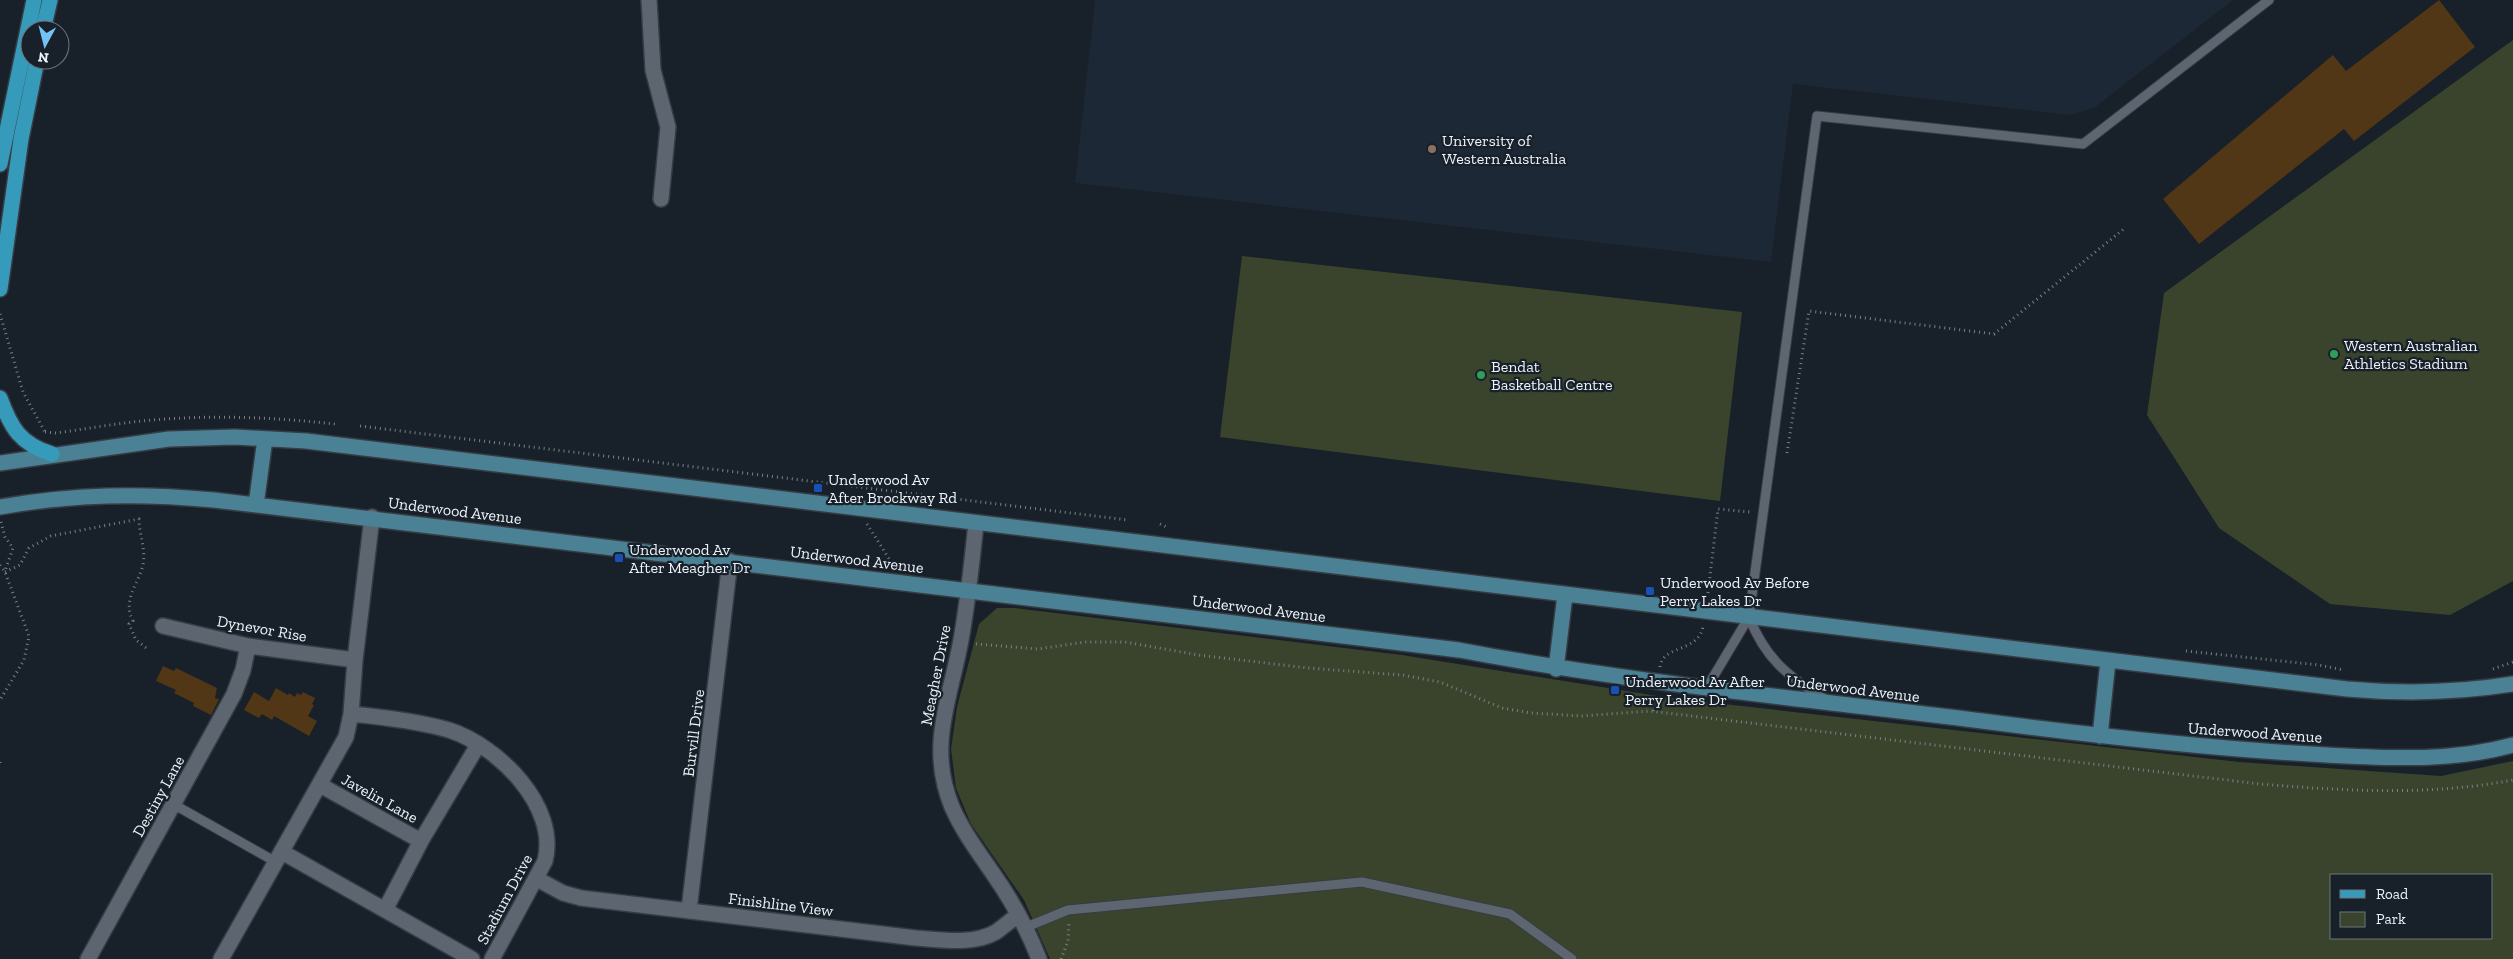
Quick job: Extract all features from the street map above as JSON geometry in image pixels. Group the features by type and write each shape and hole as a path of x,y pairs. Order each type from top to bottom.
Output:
{"main road":[{"path":"0,164 34,0"},
{"path":"45,20 50,0"},
{"path":"0,288 22,139 35,70"},
{"path":"0,398 18,434 29,445 52,454"},
{"path":"0,463 52,454 178,438 235,436 346,446 2108,661 2382,692 2450,692 2513,684"},
{"path":"256,505 265,439"},
{"name":"Underwood Avenue","path":"0,507 56,499 129,494 171,496 372,517 1458,650 1556,669 1706,689 2100,736 2277,752 2404,758 2473,753 2513,745"},
{"path":"1556,669 1565,595"},
{"path":"2100,736 2108,661"}],"street":[{"path":"649,0 653,70 668,127 661,199"},
{"path":"227,957 279,857 346,736 351,714 355,660 372,517"},
{"name":"Meagher Drive","path":"976,523 960,641 941,725 940,754 944,781 952,806 966,834 996,877 1021,921 1039,959"},
{"name":"Burvill Drive","path":"689,910 730,560"},
{"name":"Dynevor Rise","path":"164,626 248,646 355,660"},
{"name":"Destiny Lane","path":"88,959 239,683 248,646"},
{"name":"Stadium Drive","path":"351,714 421,724 450,731 478,745 516,776 538,805 548,833 548,846 537,879 492,959"},
{"path":"385,910 421,842 478,745"},
{"name":"Javelin Lane","path":"320,785 421,842"},
{"path":"279,857 385,910 472,959"},
{"name":"Finishline View","path":"537,879 563,893 581,898 916,938 975,939 1021,921"}],"lane":[{"path":"1706,689 1749,617 1817,116 2083,144 2269,0"},
{"path":"1749,617 1754,631 1774,662 1796,682 1831,703"},
{"path":"174,804 279,857"},
{"path":"1021,921 1068,910 1362,882 1510,914 1572,959"}],"path":[{"path":"1786,456 1809,311 1994,334 2125,228"},
{"path":"0,314 23,392 45,432"},
{"path":"360,426 1128,520"},
{"path":"835,485 856,509 905,582"},
{"path":"1708,594 1718,509 1762,512"},
{"path":"5,572 20,565 29,548 51,536 139,519 144,541 144,560 130,599 129,609 133,621 129,624 136,640 149,650"},
{"path":"1,522 5,537 13,548 5,572"},
{"path":"0,566 5,572 29,636 24,660 0,700"},
{"path":"1659,672 1661,661 1668,654 1698,640 1702,635 1704,621"},
{"path":"960,641 1038,649 1085,642 1125,642 1207,656 1308,668 1411,676 1440,682 1502,708 1531,713 1581,716 1653,711 2196,778 2277,786 2419,791 2483,786 2513,780"},
{"path":"2180,650 2319,665 2347,671"},
{"path":"2490,670 2513,662"},
{"path":"1653,711 1656,694"},
{"path":"1061,959 1068,941 1068,910"}],"shaded area":[{"name":"University of Western Australia","path":"1095,0 2233,0 2094,108 2070,115 1793,84 1771,262 1075,183"}],"green space":[{"name":"Western Australian Athletics Stadium","path":"2513,40 2513,581 2450,615 2330,604 2219,528 2147,415 2164,293"},
{"name":"Bendat Basketball Centre","path":"1242,256 1742,312 1720,501 1220,437"},
{"path":"997,608 1014,608 1402,655 1670,698 2239,762 2441,776 2513,761 2513,959 1050,959 1024,900 971,824 956,788 951,749 957,707 979,624"}],"building":[{"path":"2439,0 2475,47 2354,141 2344,129 2199,244 2163,199 2333,55 2346,71"},
{"path":"163,666 174,671 176,668 217,688 215,698 219,699 211,715 193,706 194,703 174,693 176,690 156,681"},
{"path":"276,688 295,697 297,693 301,695 303,692 315,698 312,704 314,705 308,716 317,721 309,736 274,716 272,720 262,714 259,718 244,710 254,692 269,701"}],"place":[{"name":"University of Western Australia","path":"1432,149"},
{"name":"Western Australian Athletics Stadium","path":"2334,354"},
{"name":"Bendat Basketball Centre","path":"1481,375"},
{"name":"Underwood Av After Brockway Rd","path":"818,488"},
{"name":"Underwood Av After Meagher Dr","path":"619,558"},
{"name":"Underwood Av Before Perry Lakes Dr","path":"1650,591"},
{"name":"Underwood Av After Perry Lakes Dr","path":"1615,690"}]}
